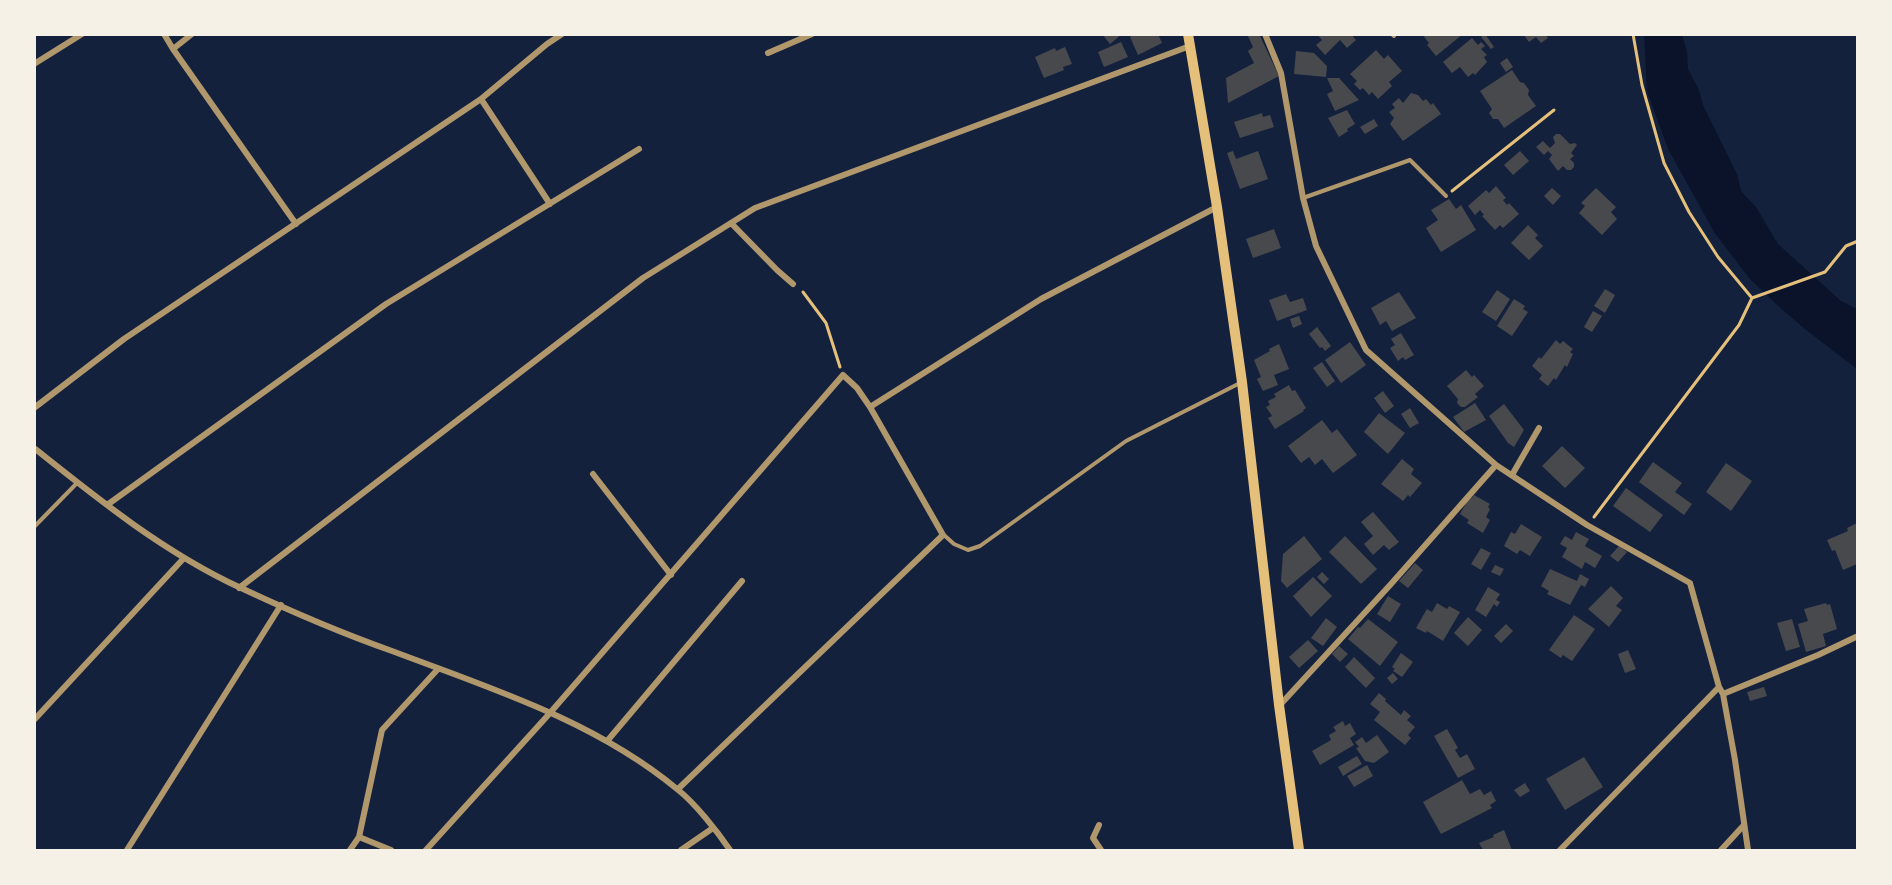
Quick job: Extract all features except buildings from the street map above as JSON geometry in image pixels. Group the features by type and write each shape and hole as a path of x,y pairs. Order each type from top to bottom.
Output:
{"main road":[{"path":"1188,34 1217,207 1242,382 1279,705 1299,850"}],"street":[{"path":"34,64 82,34"},
{"path":"164,34 296,224"},
{"path":"173,49 192,34"},
{"path":"34,408 124,339 481,99 562,34"},
{"path":"768,53 813,34"},
{"path":"1265,34 1281,73 1303,198 1316,246 1366,350 1496,465 1587,525 1690,583 1719,687 1723,694 1748,850"},
{"path":"239,588 643,278 755,208 1190,46"},
{"path":"481,99 550,204"},
{"path":"107,505 386,304 639,149"},
{"path":"870,407 1041,299 1217,207"},
{"path":"731,223 793,284"},
{"path":"426,850 550,713 843,375 857,388 870,407 943,535 678,789"},
{"path":"1512,476 1539,428"},
{"path":"34,448 77,483 150,536 184,558 239,588 374,645 550,713 608,740 678,789 730,850"},
{"path":"1279,705 1391,584 1496,465"},
{"path":"593,474 671,574"},
{"path":"34,720 184,558"},
{"path":"608,740 742,581"},
{"path":"127,850 281,605"},
{"path":"1723,694 1818,655 1857,636"},
{"path":"350,850 358,837 382,730 438,669"},
{"path":"1560,850 1719,687"},
{"path":"1099,825 1093,838 1101,850"},
{"path":"1721,850 1744,825"},
{"path":"681,850 713,828"},
{"path":"358,837 392,850"}],"lane":[{"path":"1303,198 1410,160 1446,196"},
{"path":"943,535 954,544 968,550 980,546 1126,441 1242,382"},
{"path":"34,527 77,483"}],"path":[{"path":"1633,34 1642,85 1664,163 1689,212 1706,239 1752,298"},
{"path":"1446,196 1554,110"},
{"path":"1587,525 1739,325 1752,298 1825,272 1846,246 1857,241"},
{"path":"803,292 826,323 843,375"}],"water":[{"path":"1644,35 1682,35 1687,51 1688,69 1737,174 1741,191 1756,207 1778,244 1841,301 1857,309 1857,369 1776,304 1749,278 1714,232 1668,149 1647,91"}]}
